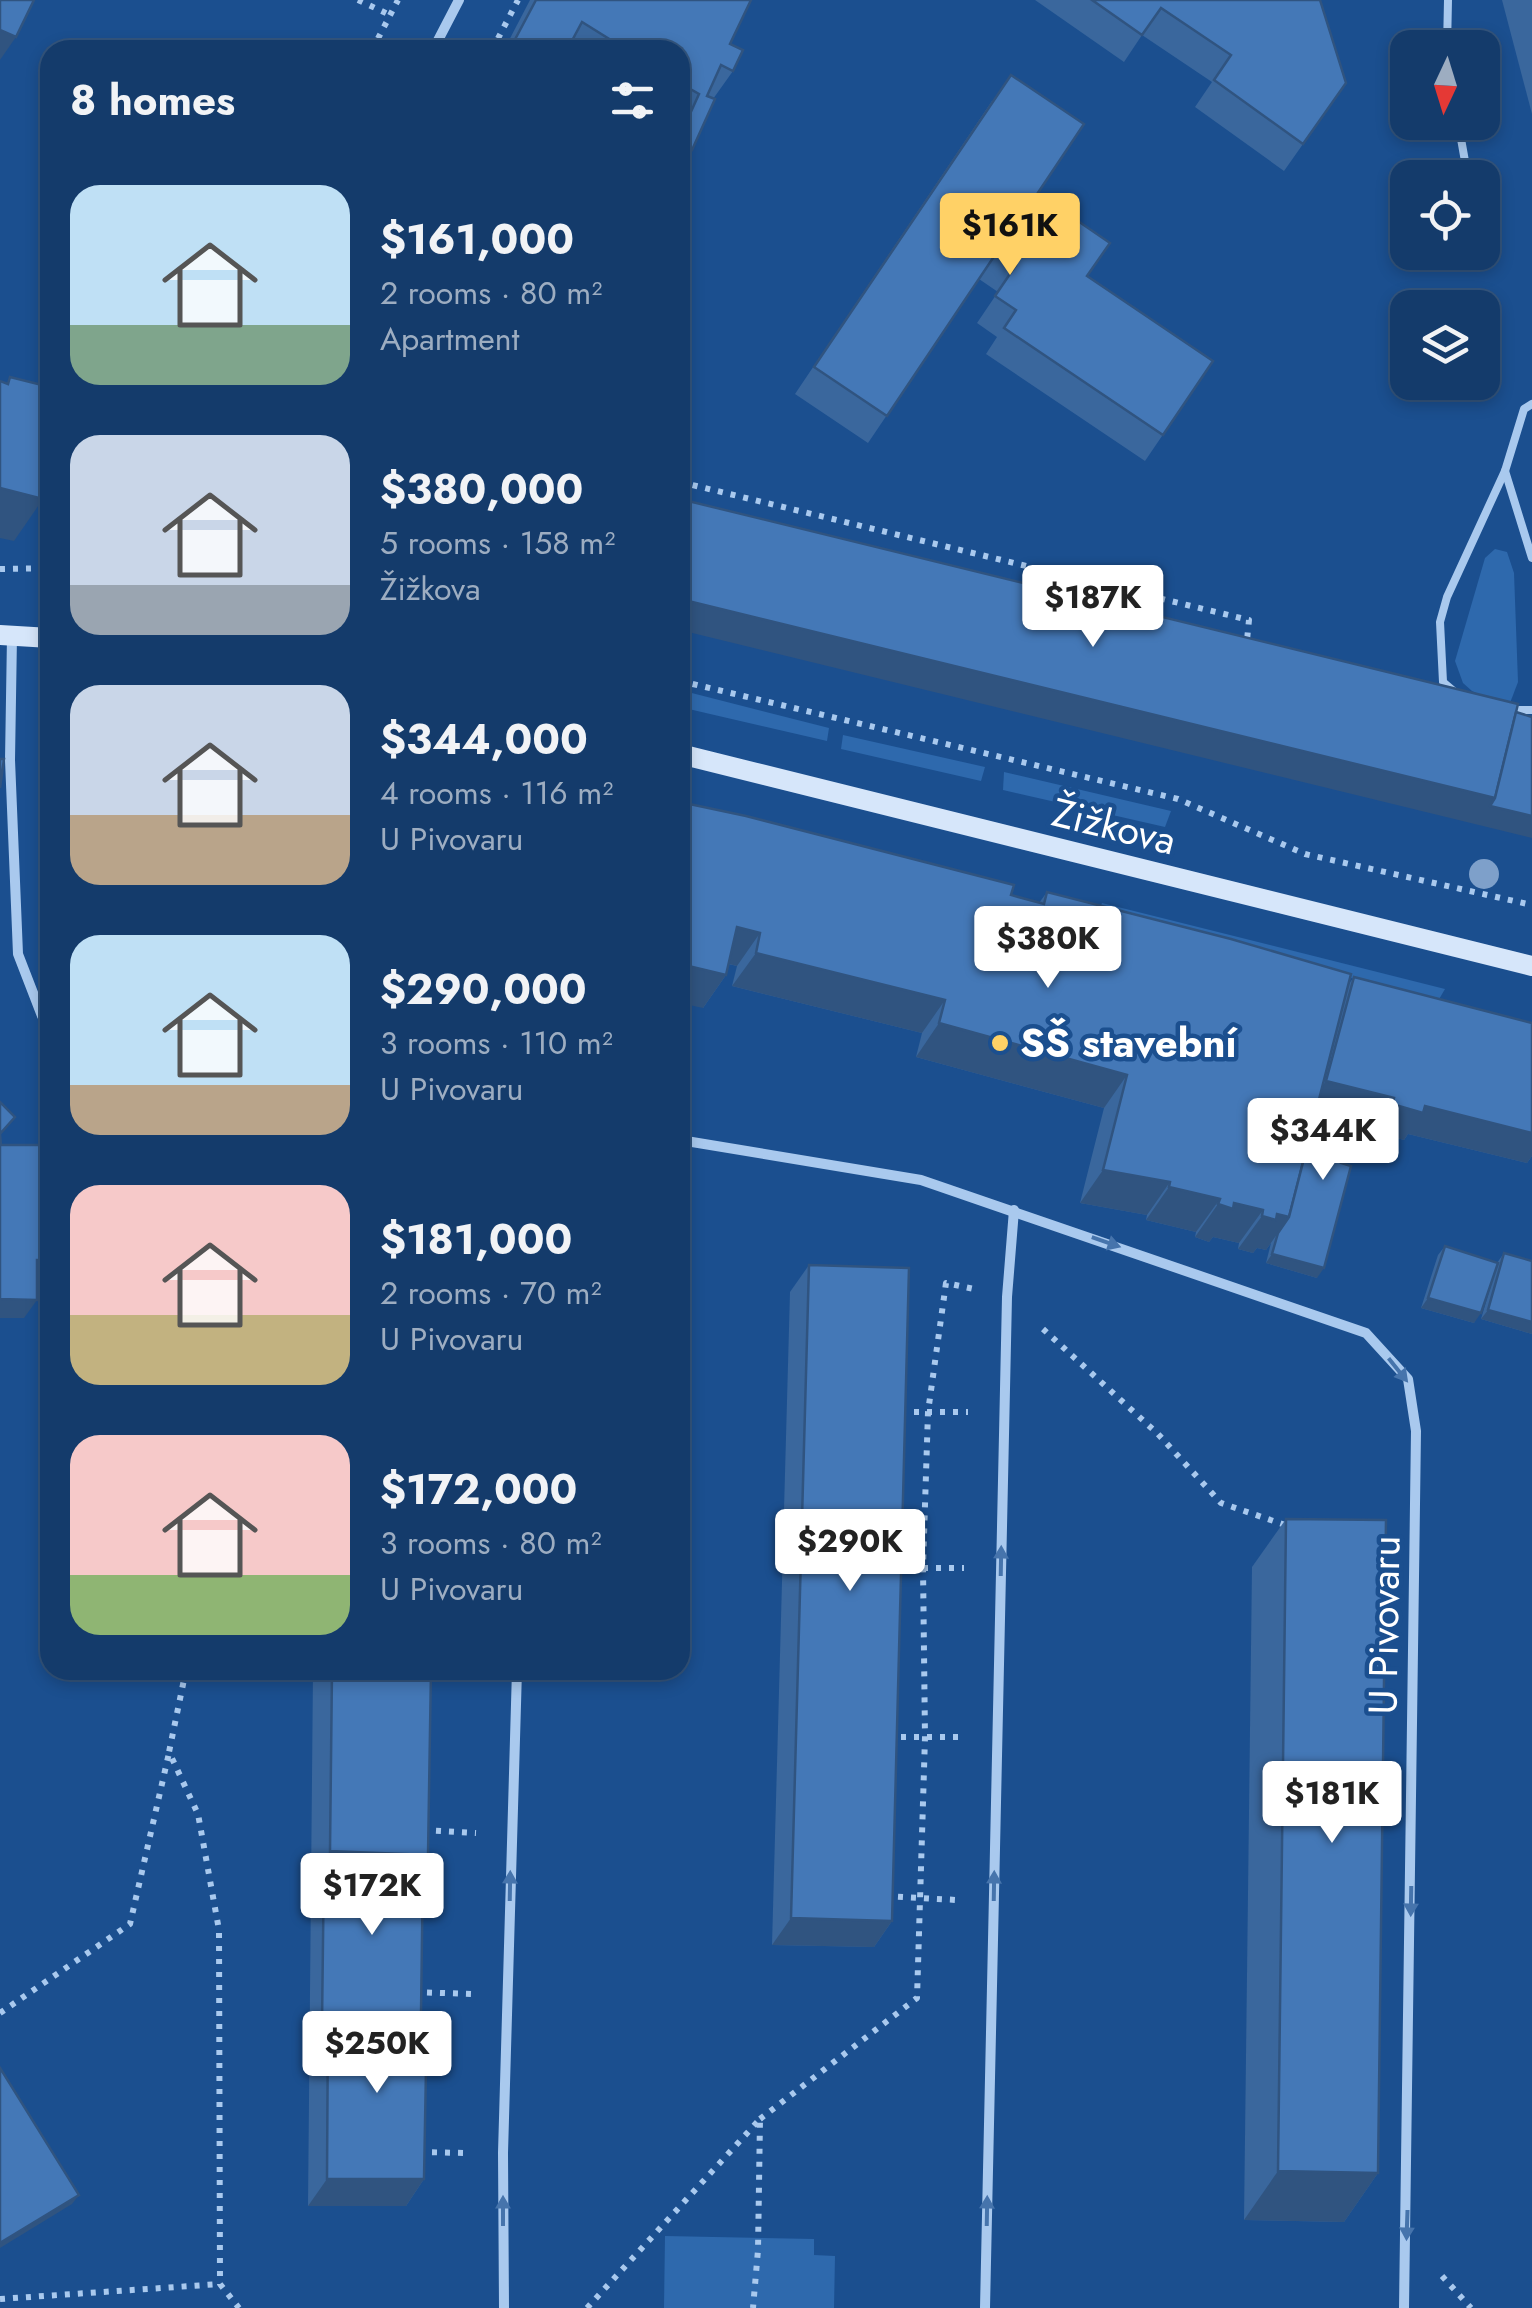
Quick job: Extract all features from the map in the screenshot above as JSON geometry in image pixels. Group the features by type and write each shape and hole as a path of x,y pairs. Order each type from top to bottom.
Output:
{"main road":[{"path":"6,635 40,637"},
{"name":"Žižkova","path":"690,756 1532,966"}],"street":[{"path":"438,40 458,0"},
{"path":"6,635 18,954 40,1011"},
{"name":"U Pivovaru","path":"690,1142 921,1180 1014,1210 1366,1333 1408,1379 1416,1431 1404,2308"},
{"path":"985,2308 1007,1297 1014,1210"},
{"path":"504,2308 503,2154 517,1680"}],"lane":[{"path":"1447,30 1448,0"},
{"path":"1466,700 1443,682 1440,622 1453,581 1505,470 1524,409 1532,404"},
{"path":"1505,470 1532,558"},
{"path":"1495,709 1532,710"}],"path":[{"path":"358,0 390,15"},
{"path":"377,40 398,0"},
{"path":"497,40 518,0"},
{"path":"690,484 1249,620 1247,640"},
{"path":"0,568 40,568"},
{"path":"690,683 1178,799 1304,854 1532,905"},
{"path":"587,2308 760,2119 917,1998 925,1737 923,1568 928,1412 946,1283 1007,1297 1158,1434 1221,1503 1296,1528"},
{"path":"888,1412 1004,1413"},
{"path":"883,1568 1000,1568"},
{"path":"0,2013 130,1924 184,1680"},
{"path":"879,1736 997,1738"},
{"path":"169,1752 198,1814 219,1930 220,2284 240,2308"},
{"path":"410,1830 512,1836"},
{"path":"874,1895 994,1902"},
{"path":"409,1992 508,1996"},
{"path":"753,2308 760,2119"},
{"path":"407,2152 503,2154"},
{"path":"0,2299 220,2284"}],"shaded area":[{"path":"1495,549 1507,552 1514,573 1518,682 1510,703 1472,691 1463,683 1455,661 1485,558"},
{"path":"690,693 829,728 827,741 690,709"},
{"path":"843,735 985,767 981,781 841,749"},
{"path":"1004,772 1171,811 1165,827 1003,790"},
{"path":"1102,903 1445,989 1438,1001 1099,911"},
{"path":"665,2236 814,2239 814,2255 835,2256 834,2308 664,2308"}],"building":[{"path":"0,0 34,0 16,37 0,30"},
{"path":"536,0 751,0 730,44 743,50 733,71 721,65 707,96 715,99 692,150 690,114 699,94 690,89 690,40 611,40 582,22 572,40 515,40"},
{"path":"1092,0 1320,0 1346,83 1303,144 1214,80 1231,55 1161,8 1142,35"},
{"path":"1011,75 1084,124 1015,227 1033,239 1056,206 1110,243 1087,276 1213,361 1163,435 1004,328 1016,310 995,296 1016,265 997,252 887,416 814,367"},
{"path":"10,377 40,384 40,498 0,488 0,381 8,384"},
{"path":"690,501 1518,704 1495,798 690,601"},
{"path":"1516,712 1532,717 1532,816 1490,806"},
{"path":"690,804 1014,885 1011,895 1044,904 1047,892 1351,974 1289,1217 1277,1214 1276,1220 1262,1216 1263,1210 1234,1203 1233,1209 1218,1204 1220,1199 1169,1187 1170,1182 1103,1170 1127,1075 939,1023 945,1000 756,953 760,933 737,927 726,975 690,966"},
{"path":"1354,977 1532,1023 1532,1133 1425,1106 1423,1113 1392,1104 1394,1098 1326,1081"},
{"path":"1319,1100 1376,1114 1366,1153 1344,1149 1341,1163 1351,1166 1324,1268 1272,1254 1278,1233 1289,1217"},
{"path":"0,1102 15,1117 0,1134"},
{"path":"0,1134 1,1145 40,1145 40,1260 37,1300 0,1299"},
{"path":"1445,1246 1498,1263 1481,1313 1428,1298"},
{"path":"1504,1253 1532,1261 1532,1322 1488,1310"},
{"path":"809,1265 909,1268 892,1921 791,1918"},
{"path":"1286,1519 1386,1520 1378,2173 1278,2171"},
{"path":"332,1680 431,1680 428,1855 330,1851"},
{"path":"324,1859 423,1863 421,2014 328,2015 322,2023"},
{"path":"427,2014 424,2179 327,2179 328,2015"},
{"path":"0,2068 79,2195 0,2243"}],"place":[{"name":"SŠ stavební","path":"1000,1043"}]}
